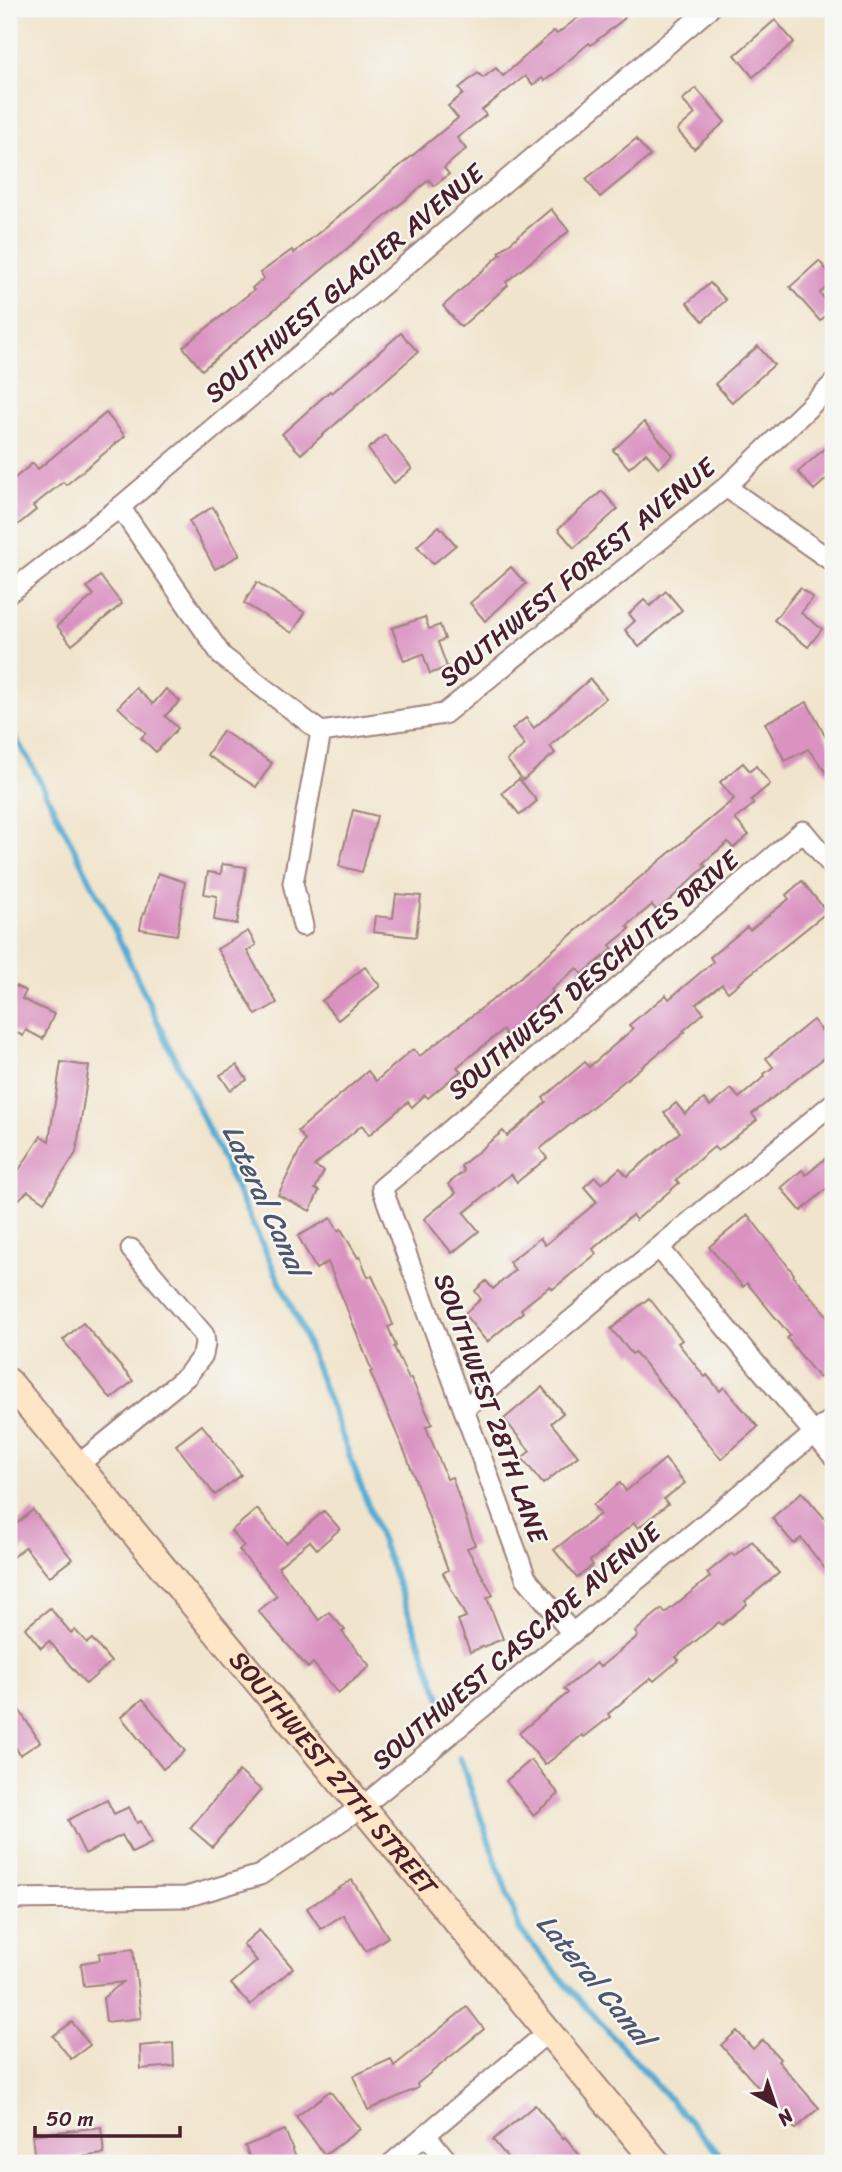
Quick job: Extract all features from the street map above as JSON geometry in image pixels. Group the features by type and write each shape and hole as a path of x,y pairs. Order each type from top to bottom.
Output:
{"street":[{"name":"SOUTHWEST GLACIER AVENUE","path":"9,593 120,507 709,9"},
{"name":"SOUTHWEST FOREST AVENUE","path":"321,732 444,713 726,487 833,384"},
{"path":"726,487 833,562"},
{"path":"120,507 222,656 321,732 293,883 303,926"},
{"name":"SOUTHWEST DESCHUTES DRIVE","path":"382,1188 803,831 833,867"},
{"path":"464,1409 833,1103"},
{"name":"SOUTHWEST 28TH LANE","path":"382,1188 526,1577 572,1633"},
{"path":"78,1465 187,1376 203,1355 204,1335 131,1249"},
{"path":"660,1249 833,1456"},
{"name":"SOUTHWEST 27TH STREET","path":"9,1382 657,2163"},
{"name":"SOUTHWEST CASCADE AVENUE","path":"9,1899 186,1898 260,1875 362,1807 833,1418"},
{"path":"392,2163 548,2032"},
{"path":"426,2135 449,2163"}],"building":[{"path":"589,9 618,9 625,18 591,45 589,43 545,81 542,78 533,85 525,76 482,110 486,115 457,138 466,149 444,168 449,174 434,186 429,180 202,370 183,347 254,290 252,288 264,278 260,273 292,250 294,253 458,118 448,106 463,94 459,88 478,73 483,78 496,68 503,76 554,31 557,34"},
{"path":"775,20 794,42 753,77 735,55"},
{"path":"696,88 725,122 694,149 677,130 695,114 682,100"},
{"path":"636,139 650,156 600,197 586,179"},
{"path":"551,209 569,231 506,282 508,285 461,327 443,306 501,254 499,252"},
{"path":"819,261 833,277 833,281 820,293 833,309 820,321 790,287"},
{"path":"710,283 726,300 703,321 687,303"},
{"path":"401,333 418,352 301,454 282,434"},
{"path":"758,346 774,365 732,402 715,384"},
{"path":"106,413 125,436 66,485 63,482 33,506 36,510 9,532 9,483 33,463 38,469"},
{"path":"644,422 673,455 659,468 646,453 629,468 613,450"},
{"path":"385,435 412,469 394,483 368,449"},
{"path":"833,441 833,473 814,490 798,472"},
{"path":"602,491 618,509 574,548 558,529"},
{"path":"213,507 240,555 215,569 189,521"},
{"path":"439,526 456,545 433,564 417,546"},
{"path":"511,567 526,584 485,621 470,603"},
{"path":"100,576 122,604 72,645 57,626 94,595 87,587"},
{"path":"257,582 305,613 292,633 244,603"},
{"path":"800,588 813,598 801,613 822,629 808,647 774,620"},
{"path":"666,591 682,610 639,647 625,630 635,621 629,614 644,600 650,606"},
{"path":"425,617 429,629 440,625 445,639 438,642 447,667 430,674 423,654 404,661 392,628"},
{"path":"590,679 606,698 550,746 555,753 523,780 507,760 525,745 512,729 526,718 534,728"},
{"path":"136,688 153,704 166,689 180,701 165,716 178,728 156,752 141,738 146,733 118,707"},
{"path":"807,702 833,751 833,781 808,749 785,761 765,723"},
{"path":"223,731 272,763 256,787 207,755"},
{"path":"743,763 750,771 756,766 770,784 751,800 754,804 735,819 749,835 733,848 728,842 703,863 706,866 657,911 652,905 627,926 630,929 610,945 613,949 582,974 577,968 535,1007 538,1010 507,1036 503,1030 457,1067 461,1071 428,1098 425,1095 412,1107 408,1102 369,1135 362,1125 314,1166 324,1171 315,1189 319,1191 310,1211 278,1195 305,1140 298,1131 368,1071 376,1081 413,1049 420,1056 500,994 734,799 720,782"},
{"path":"519,779 537,801 520,815 502,793"},
{"path":"353,810 377,816 362,872 339,866"},
{"path":"222,864 246,867 237,924 214,920 217,896 204,894 208,872 221,874"},
{"path":"158,873 185,882 177,935 140,929"},
{"path":"802,881 827,912 728,992 722,984 696,1004 704,1013 683,1031 685,1032 540,1149 547,1158 517,1182 511,1174 464,1213 479,1231 452,1253 424,1219 456,1193 448,1184 464,1171 461,1166 503,1131 507,1136 531,1116 546,1102 543,1098 585,1062 589,1067 633,1029 629,1025 666,995 669,999 713,962 710,957 747,927 750,930 789,899 786,895"},
{"path":"396,894 421,896 416,937 373,932 375,916 393,918"},
{"path":"248,931 256,945 247,951 277,1003 256,1015 217,949"},
{"path":"365,967 380,986 338,1020 322,1001"},
{"path":"9,983 26,991 22,999 54,1014 43,1039 26,1030 23,1036 9,1029"},
{"path":"833,1019 833,1051 752,1114 757,1120 718,1151 714,1147 676,1180 679,1183 636,1220 632,1215 593,1249 596,1254 553,1289 550,1286 521,1309 523,1312 487,1342 464,1314 481,1299 475,1291 486,1281 493,1289 515,1270 509,1262 540,1238 545,1245 597,1202 584,1187 595,1177 602,1184 620,1168 627,1176 680,1132 664,1113 676,1103 685,1114 704,1099 710,1106 731,1089 739,1098 773,1067 766,1058 813,1020 821,1030"},
{"path":"61,1062 89,1066 76,1153 44,1202 28,1191 9,1208 9,1185 41,1136 49,1141"},
{"path":"237,1065 247,1080 230,1090 220,1075"},
{"path":"833,1152 833,1183 801,1211 781,1188 802,1170 806,1175"},
{"path":"748,1215 793,1276 833,1322 833,1366 819,1378 787,1338 790,1335 747,1283 743,1287 709,1247"},
{"path":"331,1218 338,1231 341,1229 358,1258 360,1257 368,1277 372,1276 385,1304 393,1325 388,1327 396,1346 394,1347 432,1424 426,1427 447,1479 452,1477 475,1545 467,1548 493,1595 487,1598 503,1639 470,1652 458,1620 466,1617 443,1573 448,1570 407,1457 370,1372 372,1371 328,1262 316,1269 298,1236"},
{"path":"649,1298 682,1340 678,1343 705,1377 707,1375 720,1391 724,1387 758,1427 721,1459 635,1352 632,1354 611,1329"},
{"path":"83,1323 133,1381 111,1399 63,1340"},
{"path":"542,1387 563,1413 551,1423 578,1456 543,1484 522,1458 530,1451 504,1419"},
{"path":"202,1425 241,1475 215,1495 176,1445"},
{"path":"665,1459 685,1483 664,1499 668,1504 638,1528 634,1523 606,1546 607,1548 590,1561 593,1565 577,1578 554,1550 600,1514 593,1505 620,1483 626,1491"},
{"path":"802,1492 833,1528 833,1579 801,1538 794,1544 772,1518"},
{"path":"257,1509 286,1543 324,1511 340,1529 317,1549 310,1541 278,1567 319,1620 329,1612 370,1666 338,1693 313,1663 308,1668 258,1611 277,1596 239,1550 244,1546 231,1531"},
{"path":"33,1510 72,1559 49,1577 25,1547 9,1560 9,1530"},
{"path":"752,1541 779,1573 745,1601 747,1604 722,1625 719,1622 676,1657 679,1660 654,1681 651,1678 608,1714 610,1717 584,1737 582,1735 545,1765 519,1733 568,1693 564,1689 596,1663 600,1667 638,1636 635,1632 647,1621 662,1609 665,1613 710,1577 707,1573"},
{"path":"50,1608 71,1633 75,1630 87,1643 92,1639 111,1662 86,1684 49,1641 41,1648 25,1628"},
{"path":"143,1699 185,1751 163,1769 121,1717"},
{"path":"18,1708 40,1742 20,1755 15,1746 9,1750 9,1714"},
{"path":"531,1760 559,1794 533,1815 506,1781"},
{"path":"239,1771 261,1790 212,1847 190,1828"},
{"path":"107,1800 114,1814 129,1807 137,1823 141,1821 152,1843 132,1853 122,1835 85,1854 68,1820"},
{"path":"352,1880 388,1937 366,1951 343,1915 321,1929 307,1908"},
{"path":"259,1930 293,1968 250,2005 231,1984 257,1961 243,1944"},
{"path":"133,1949 141,2018 106,2022 103,1998 123,1982 84,1986 81,1963 100,1960 99,1953"},
{"path":"467,2007 484,2029 417,2084 418,2088 368,2110 353,2076 391,2059 394,2066"},
{"path":"72,2022 90,2045 71,2059 53,2036"},
{"path":"737,2031 753,2049 763,2040 819,2108 795,2129 721,2045"},
{"path":"173,2043 174,2066 141,2069 140,2046"},
{"path":"330,2091 360,2129 325,2155 296,2117"},
{"path":"535,2105 586,2163 512,2163 493,2140"},
{"path":"101,2127 104,2154 35,2162 32,2135"},
{"path":"285,2130 298,2163 252,2163 245,2146"}],"waterway":[{"name":"Lateral Canal","path":"9,728 29,760 102,903 301,1327 444,1707"},
{"name":"Lateral Canal","path":"460,1758 520,1930 727,2163"}]}
